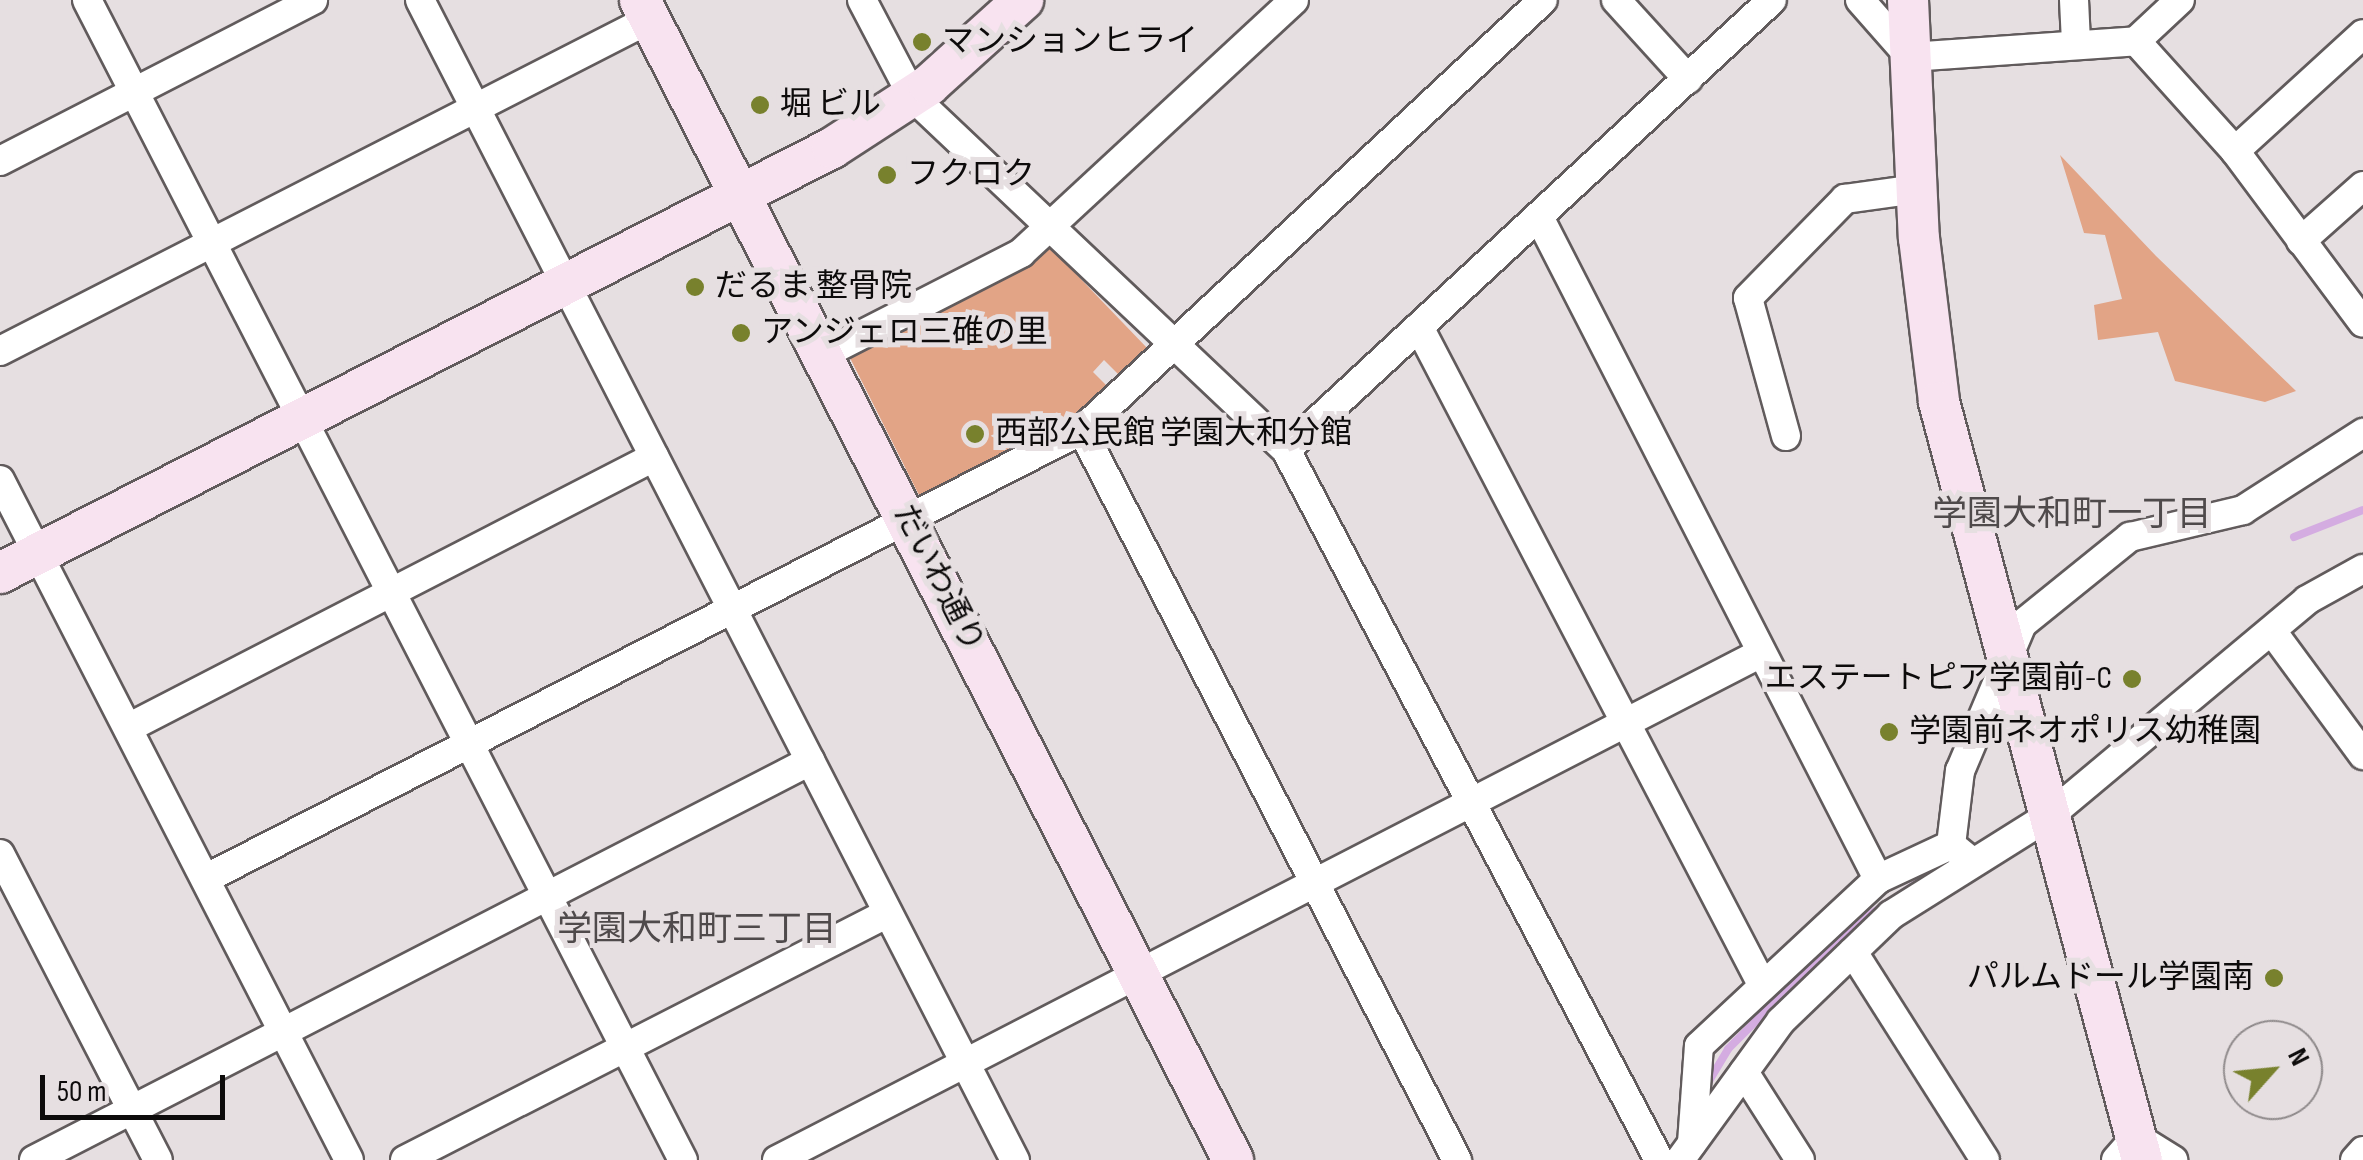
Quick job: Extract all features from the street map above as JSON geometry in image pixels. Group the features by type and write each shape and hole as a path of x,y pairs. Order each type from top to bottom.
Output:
{"street":[{"path":"87,0 683,1160"},
{"path":"0,161 313,0"},
{"path":"420,0 1015,1160"},
{"path":"862,0 914,97 1286,450 1658,1160"},
{"path":"0,573 739,193 914,97 1022,0"},
{"path":"822,355 1020,253 1294,0"},
{"path":"205,880 1082,430 1543,0"},
{"path":"1616,0 1688,78"},
{"path":"1286,450 1772,0"},
{"path":"1860,0 1910,56"},
{"path":"1908,0 1916,189 1939,402 2005,669 2049,816 2132,1152 2173,1160"},
{"path":"2074,0 2076,42"},
{"path":"1910,56 2136,41 2180,0"},
{"path":"0,351 475,108 645,9"},
{"name":"だいわ通り","path":"645,9 1232,1160"},
{"path":"2235,151 2363,34"},
{"path":"2136,41 2235,151 2363,323"},
{"path":"2301,241 2363,186"},
{"path":"1786,436 1748,298 1845,199 1916,189"},
{"path":"1539,217 1878,879"},
{"path":"1419,327 1763,986"},
{"path":"1082,430 1458,1160"},
{"path":"1686,1152 1744,1072 1853,952 1962,854 1960,771 2022,624 2092,559 2130,537 2243,510 2363,432"},
{"path":"128,728 654,457"},
{"path":"0,480 349,1160"},
{"path":"1686,1152 1699,1046 1878,879 1962,854 2049,816 2272,631 2363,569"},
{"path":"2272,631 2363,755"},
{"path":"777,1160 1761,654"},
{"path":"34,1160 810,761"},
{"path":"0,854 158,1160"},
{"path":"405,1160 888,913"},
{"path":"1853,952 1985,1160"},
{"path":"1744,1072 1800,1160"},
{"path":"2355,1160 2363,1151"}],"shaded area":[{"path":"2060,155 2156,256 2296,391 2265,402 2175,381 2158,332 2098,340 2094,305 2122,299 2105,235 2084,233"},
{"path":"1050,247 1149,350 1121,377 1104,360 1093,372 1109,388 1079,418 921,499 848,354"}],"waterway":[{"path":"2294,537 2363,510"},
{"path":"1709,1081 1728,1049 1847,930 1935,871"}],"place":[{"name":"マンションヒライ","path":"922,42"},
{"name":"堀 ビル","path":"760,105"},
{"name":"フクロク","path":"887,175"},
{"name":"だるま 整骨院","path":"695,287"},
{"name":"アンジェロ三碓の里","path":"741,333"},
{"name":"西部公民館 学園大和分館","path":"975,434"},
{"name":"エステートピア学園前-C","path":"2132,679"},
{"name":"学園前ネオポリス幼稚園","path":"1889,732"},
{"name":"パルムドール学園南","path":"2274,978"}],"district":[{"name":"学園大和町一丁目","path":"2072,515"},
{"name":"学園大和町三丁目","path":"697,930"}]}
